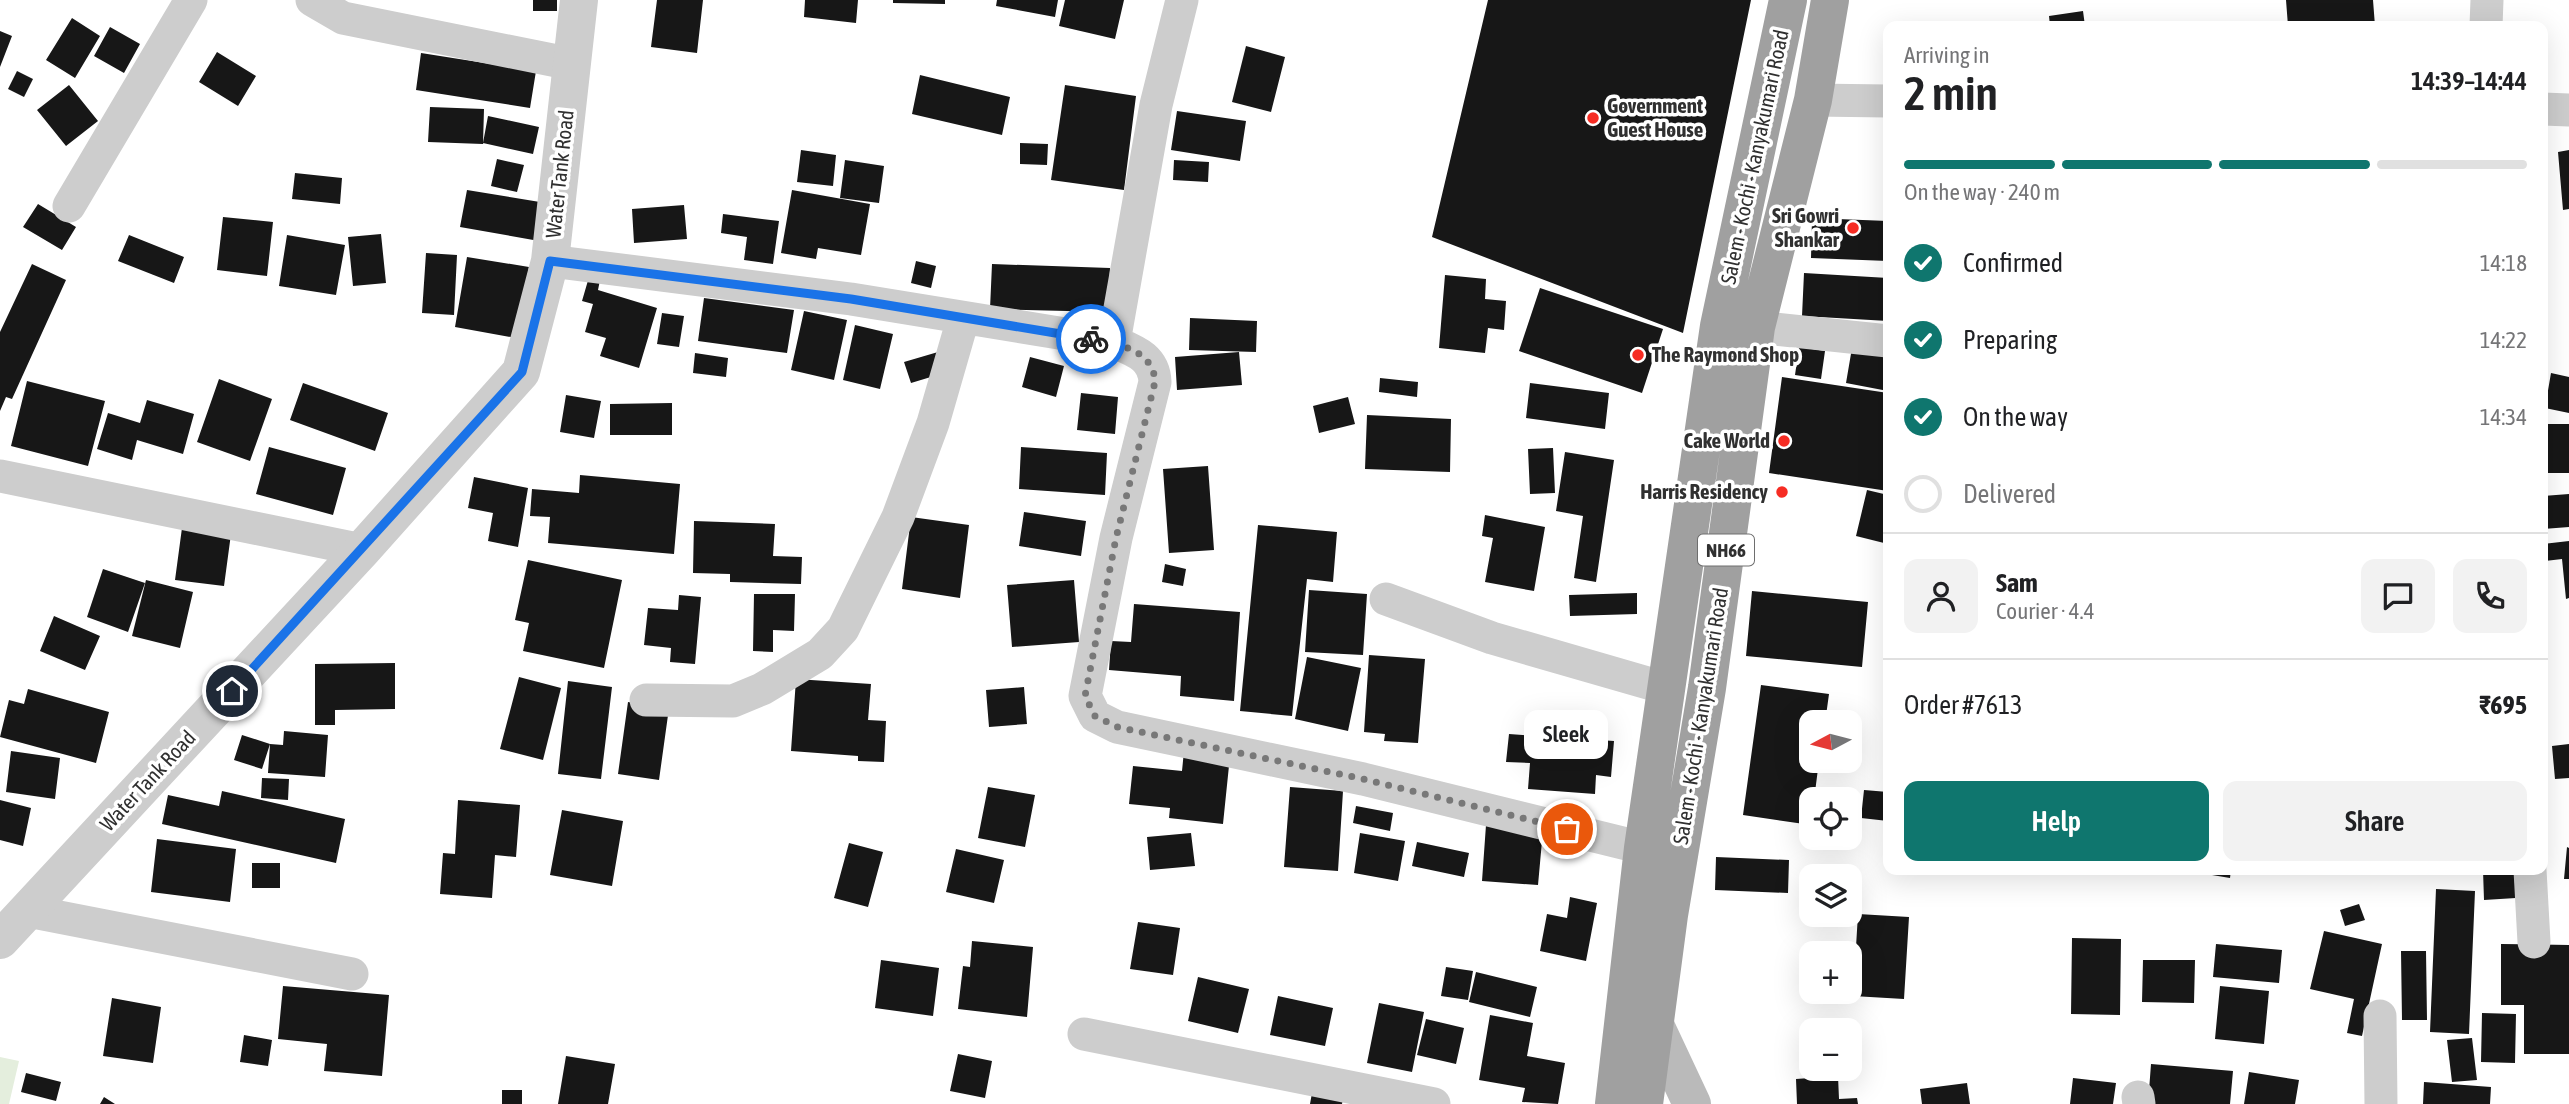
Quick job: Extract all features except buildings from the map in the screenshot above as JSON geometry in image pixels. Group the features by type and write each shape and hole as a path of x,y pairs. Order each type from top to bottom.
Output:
{"highway":[{"name":"Salem - Kochi - Kanyakumari Road","path":"1644,1104 1638,1020 1643,848 1719,327 1788,0"},
{"name":"Salem - Kochi - Kanyakumari Road","path":"1614,1104 1638,1020 1707,688 1756,327 1813,100 1830,0"}],"main road":[{"path":"1638,1020 1692,1104"}],"street":[{"path":"69,206 191,0"},
{"path":"312,0 343,18 572,64"},
{"name":"Water Tank Road","path":"0,940 362,550 522,372 550,261 579,0"},
{"path":"1114,342 1157,105 1182,0"},
{"path":"2486,21 2487,0"},
{"path":"1813,100 1883,101"},
{"path":"2548,109 2569,110"},
{"path":"1745,202 1785,212"},
{"path":"550,261 851,299 963,320 1114,342 1141,354 1151,363 1155,382 1116,538 1085,696 1095,716 1117,727 1363,779 1643,848"},
{"path":"646,700 733,701 762,690 820,654 843,629 898,517 933,422 963,320"},
{"path":"1756,327 1883,340"},
{"path":"0,476 362,550"},
{"path":"1386,599 1492,638 1665,688"},
{"path":"2530,875 2535,942"},
{"path":"27,911 352,974"},
{"path":"2380,1016 2381,1104"},
{"path":"1083,1034 1434,1104"}],"green space":[{"path":"0,1057 19,1061 9,1104 0,1104"}],"way so far":[{"path":"1091,339 1114,342 1141,354 1151,363 1155,372 1155,382 1116,538 1085,696 1095,716 1117,727 1363,779 1567,829"}],"place":[{"name":"Government Guest House","path":"1593,118"},
{"name":"Sri Gowri Shankar","path":"1853,228"},
{"name":"The Raymond Shop","path":"1638,355"},
{"name":"Cake World","path":"1784,441"},
{"name":"Harris Residency","path":"1782,492"},
{"name":"Sleek","path":"1567,829"}],"route":[{"path":"232,691 522,372 550,261 851,299 1010,328 1091,339"}]}
